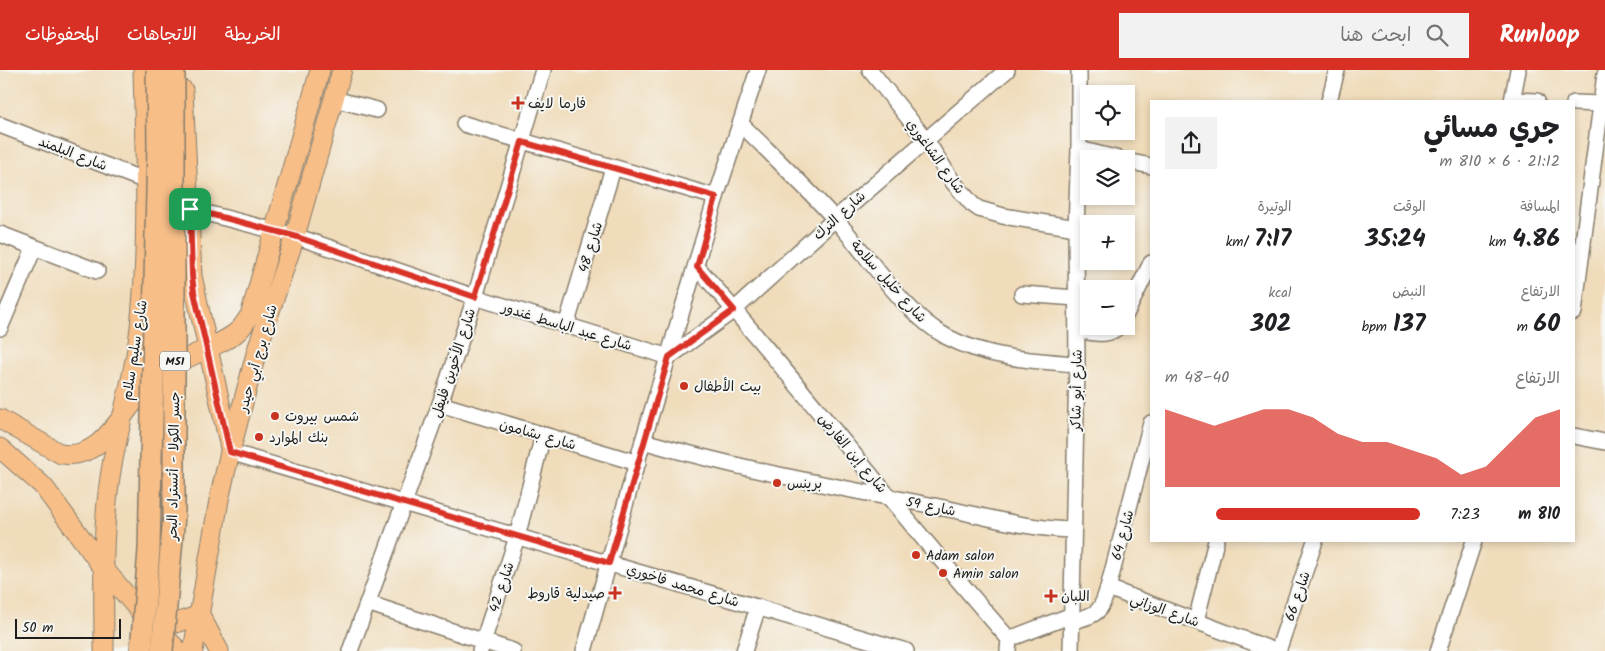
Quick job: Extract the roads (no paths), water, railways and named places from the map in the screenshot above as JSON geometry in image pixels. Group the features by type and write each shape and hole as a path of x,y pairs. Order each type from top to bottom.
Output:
{"highway":[{"name":"جسر الكولا - أتستراد البحر","path":"141,651 149,550 158,145 157,70"},
{"name":"جسر الكولا - أتستراد البحر","path":"162,651 174,516 174,70"}],"main road":[{"name":"شارع سليم سلام","path":"104,651 106,510 112,466 142,316 146,181 143,70"},
{"path":"183,70 192,276 230,452"},
{"name":"شارع برج أبي حيدر","path":"0,419 46,447 71,456 82,454 95,446 109,433 145,389 171,367 238,332 250,316 320,70"},
{"name":"شارع برج أبي حيدر","path":"193,651 219,500 256,350 294,236 342,70"},
{"path":"0,448 44,486 104,569 149,622 179,651"},
{"path":"149,622 176,623 200,615 218,651"}],"street":[{"name":"شارع الأخوين فليفل","path":"350,651 440,404 475,297 543,70"},
{"path":"584,651 643,441 697,267 716,197 758,70"},
{"name":"شارع الشاغوري","path":"870,70 926,140 953,182 979,209 1003,216 1076,228"},
{"name":"شارع الترك","path":"669,357 734,310 835,219 1007,70"},
{"name":"شارع أبو شاكر","path":"1071,651 1077,364 1076,228 1079,70"},
{"path":"1328,100 1337,70"},
{"path":"1512,100 1518,70"},
{"path":"1575,304 1605,74"},
{"path":"334,99 377,110"},
{"path":"1575,103 1600,104"},
{"path":"464,124 716,197"},
{"name":"شارع خليل سلامة","path":"741,124 835,219 912,309 934,330 966,346 988,353 1077,364"},
{"name":"شارع البلمند","path":"0,125 146,181"},
{"path":"1079,149 1083,150"},
{"path":"1135,162 1150,166"},
{"name":"شارع 48","path":"566,326 613,168"},
{"name":"شارع عبد الباسط غندور","path":"190,209 294,236 475,297 669,357"},
{"path":"0,234 97,272"},
{"path":"0,328 34,248"},
{"path":"1135,296 1150,265"},
{"name":"شارع إبن الفارض","path":"697,267 891,499 1008,645 1072,619"},
{"path":"1022,294 1076,298"},
{"name":"شارع بشامون","path":"440,404 638,463"},
{"name":"شارع 64","path":"1108,588 1150,427"},
{"name":"شارع 42","path":"481,646 517,536 543,436"},
{"path":"1575,436 1605,442"},
{"name":"شارع 59","path":"643,441 784,477 1014,524 1073,530"},
{"name":"شارع محمد فاخوري","path":"230,452 906,651"},
{"path":"1196,621 1216,542"},
{"name":"شارع 66","path":"1277,651 1315,542"},
{"path":"1438,651 1472,542"},
{"path":"1072,619 1096,615 1101,610 1108,588"},
{"name":"شارع الوزاني","path":"1108,588 1277,651"},
{"path":"367,603 481,646 513,651"},
{"path":"744,651 758,607"}],"place":[{"name":"فارما لايف","path":"518,103"},
{"name":"بيت الأطفال","path":"684,386"},
{"name":"شمس بيروت","path":"275,416"},
{"name":"بنك الموارد","path":"259,437"},
{"name":"برينس","path":"777,483"},
{"name":"Adam salon","path":"916,555"},
{"name":"Amin salon","path":"943,573"},
{"name":"صيدلية قاروط","path":"615,593"},
{"name":"اللبان","path":"1051,596"}]}
